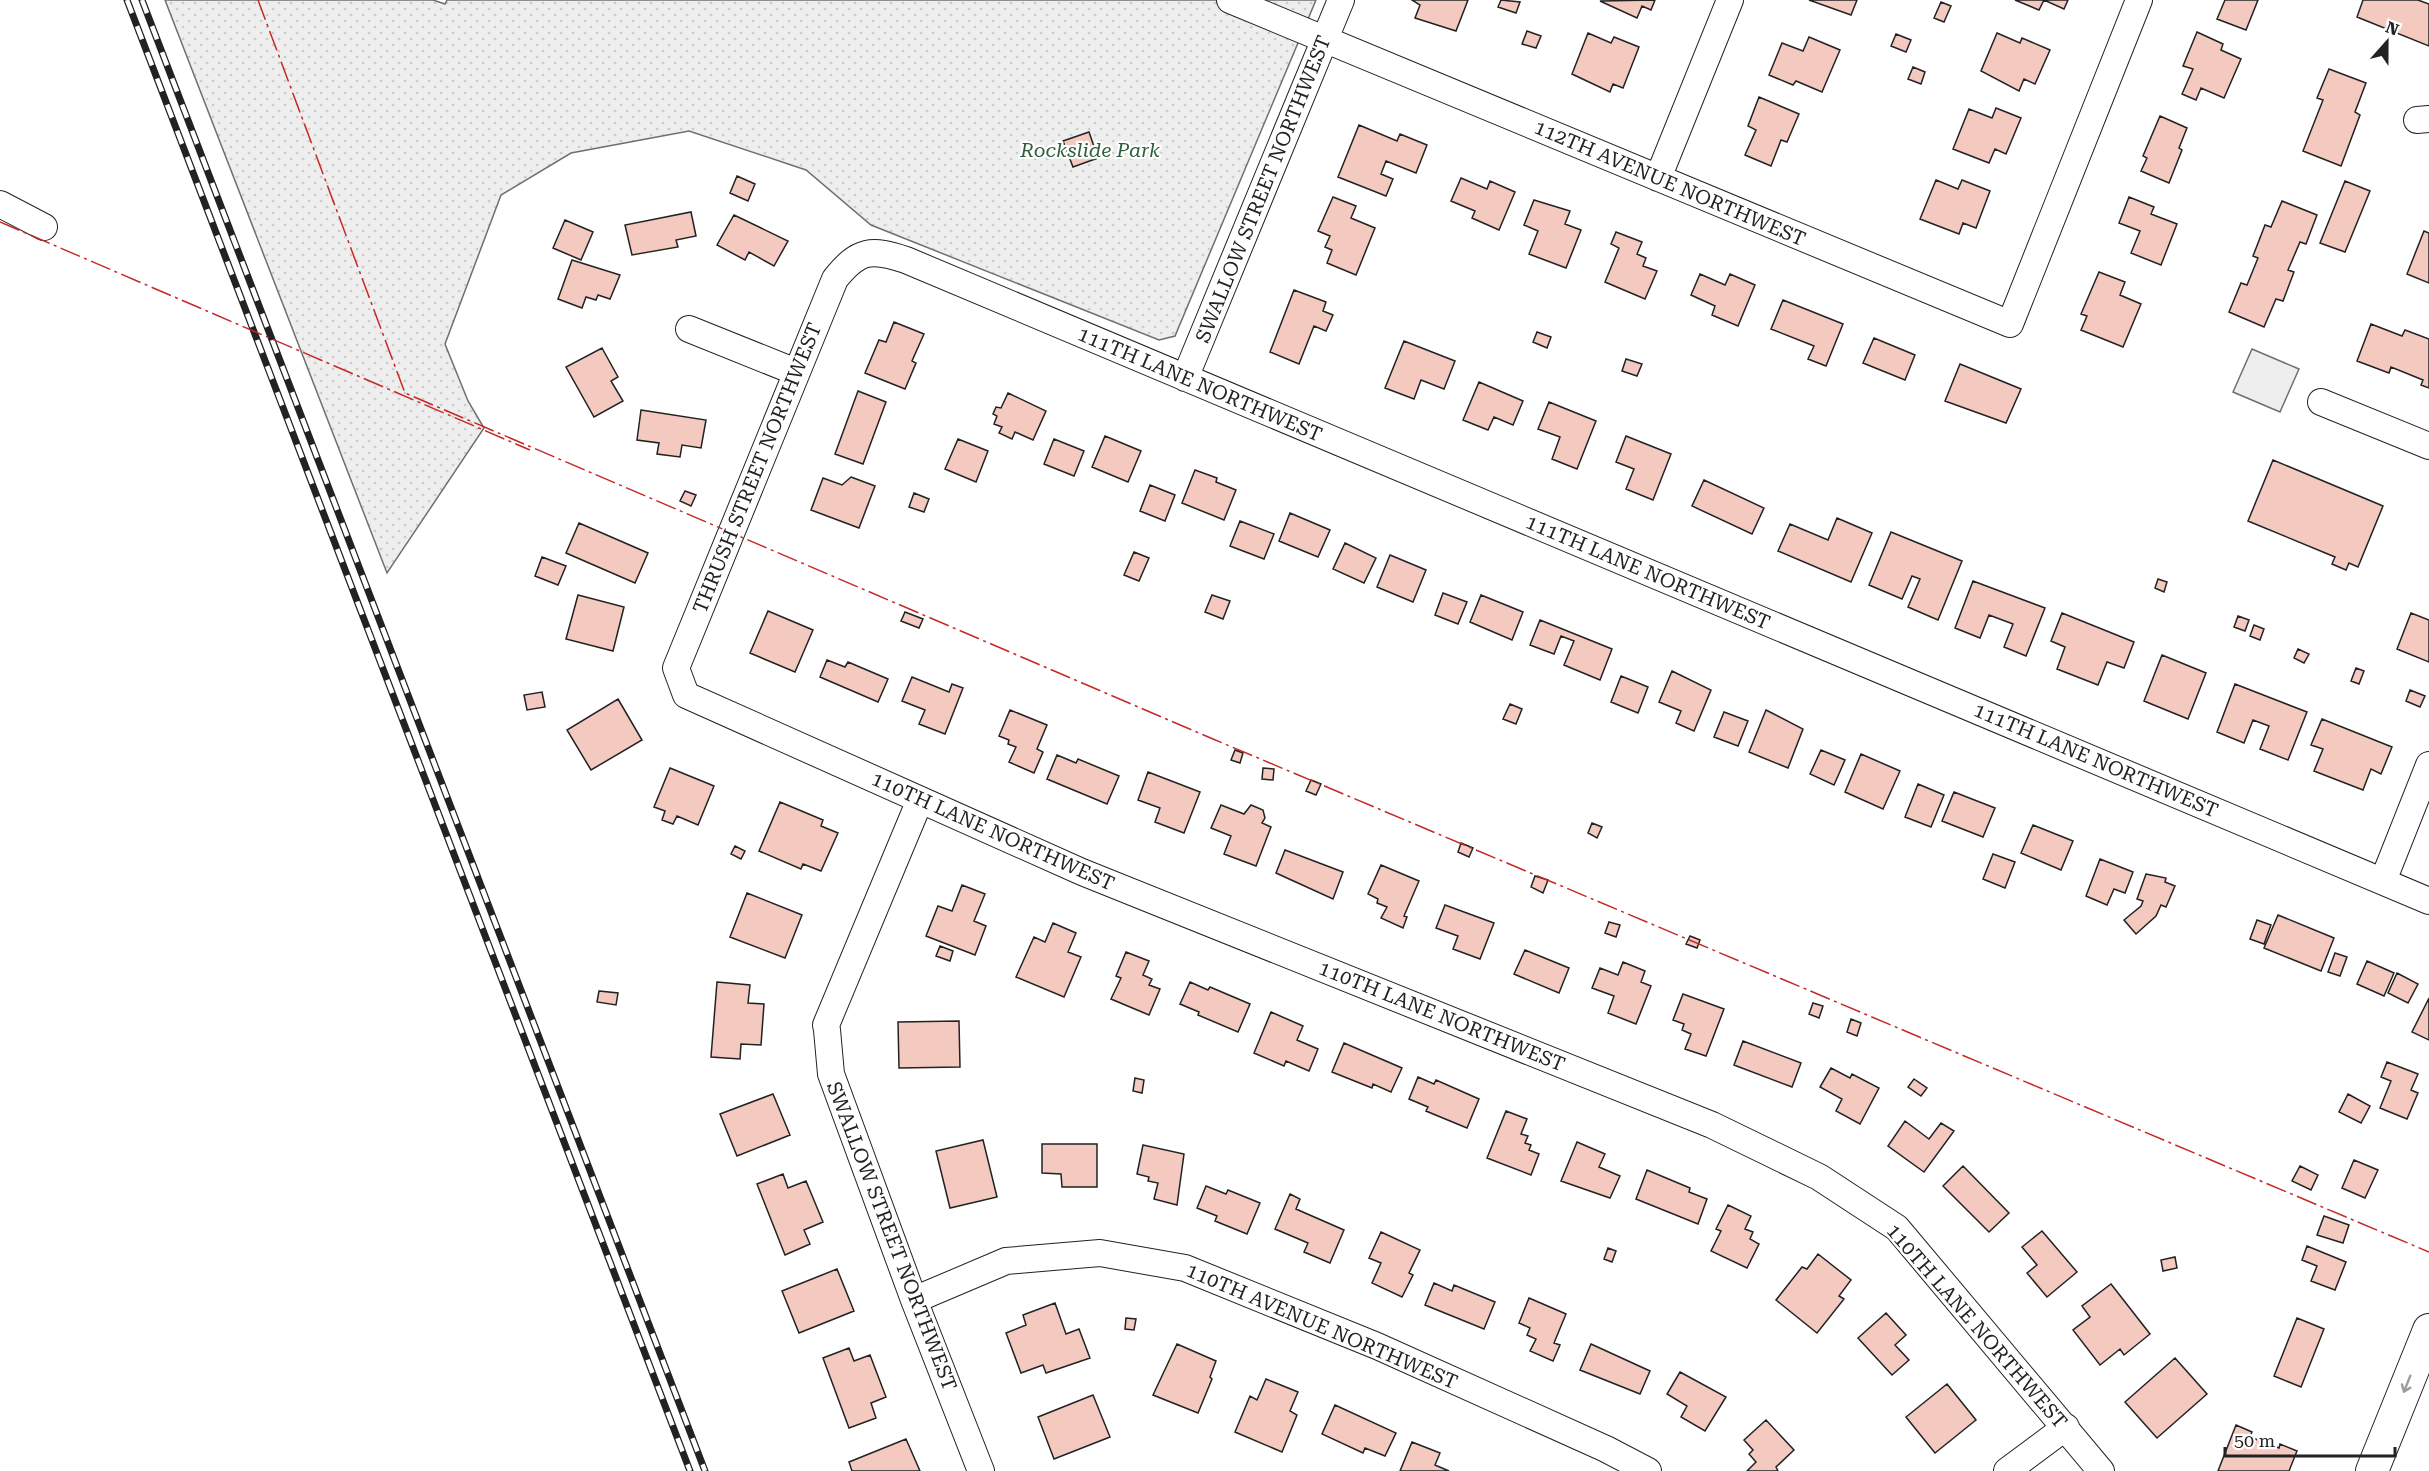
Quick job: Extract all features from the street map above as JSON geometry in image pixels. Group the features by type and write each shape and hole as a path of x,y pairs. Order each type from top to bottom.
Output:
{"main road":[{"path":"2372,1471 2429,1330"}],"street":[{"name":"112TH AVENUE NORTHWEST","path":"1230,0 2010,324 2139,0"},
{"name":"SWALLOW STREET NORTHWEST","path":"1185,378 1341,0"},
{"path":"1658,178 1730,0"},
{"path":"0,204 44,227"},
{"name":"111TH LANE NORTHWEST","path":"865,253 886,253 906,260 2429,901"},
{"name":"THRUSH STREET NORTHWEST","path":"686,695 676,668 835,279 848,262 865,253"},
{"path":"689,329 796,372"},
{"path":"2321,402 2429,446"},
{"name":"110TH LANE NORTHWEST","path":"686,695 1082,872 1712,1125 1819,1178 1897,1228 2101,1471"},
{"path":"2383,881 2429,765"},
{"name":"SWALLOW STREET NORTHWEST","path":"920,800 826,1025 831,1074 914,1300 981,1471"},
{"name":"110TH AVENUE NORTHWEST","path":"914,1300 1005,1261 1100,1253 1185,1268 1377,1346 1606,1449 1648,1471"},
{"path":"2007,1471 2066,1427"}],"green space":[{"name":"Rockslide Park","path":"165,0 433,0 445,4 447,0 1316,0 1175,336 1159,340 871,225 806,170 689,131 571,153 501,195 445,344 468,401 484,428 387,573"},
{"path":"2252,349 2299,369 2280,412 2233,392"}],"building":[{"path":"1412,0 1468,0 1456,31 1415,18 1420,5"},
{"path":"1501,0 1520,2 1516,13 1498,7"},
{"path":"1655,0 1651,10 1642,6 1637,18 1600,1"},
{"path":"1809,0 1857,0 1851,15"},
{"path":"2015,0 2044,0 2039,10"},
{"path":"2044,0 2068,0 2064,9"},
{"path":"2225,0 2258,0 2246,30 2217,19"},
{"path":"2363,0 2418,0 2429,4 2429,46 2357,17"},
{"path":"1941,2 1951,6 1944,22 1934,18"},
{"path":"1527,31 1541,36 1536,48 1522,44"},
{"path":"2197,32 2223,44 2221,50 2241,59 2224,98 2201,88 2196,100 2182,94 2193,69 2183,66"},
{"path":"1588,33 1611,43 1614,37 1639,47 1623,88 1613,84 1610,92 1572,74"},
{"path":"1997,33 2020,43 2022,38 2050,50 2035,84 2024,79 2019,91 1981,71"},
{"path":"1896,34 1911,40 1906,52 1891,46"},
{"path":"1809,37 1840,50 1822,92 1796,81 1793,85 1769,75 1782,43 1803,51"},
{"path":"1913,67 1925,72 1921,84 1908,79"},
{"path":"2329,69 2366,83 2355,112 2360,115 2341,166 2303,151 2323,100 2317,98"},
{"path":"1759,97 1799,114 1787,142 1781,140 1771,166 1745,155 1756,130 1748,126"},
{"path":"1996,108 2021,118 2006,154 1995,149 1989,163 1953,149 1969,109 1992,118"},
{"path":"2160,116 2187,128 2179,148 2182,150 2169,183 2141,171 2147,158 2143,156"},
{"path":"1359,125 1397,141 1400,134 1427,145 1416,173 1386,161 1381,174 1393,179 1386,196 1338,177"},
{"path":"1089,132 1098,158 1073,167 1063,141"},
{"path":"737,176 755,184 748,201 730,193"},
{"path":"1461,178 1487,189 1490,181 1515,192 1499,230 1472,218 1475,211 1451,201"},
{"path":"1936,180 1958,189 1962,180 1990,191 1976,228 1963,223 1959,234 1920,219"},
{"path":"2345,181 2370,191 2345,252 2320,243"},
{"path":"1333,197 1356,206 1351,218 1375,228 1356,275 1327,263 1332,250 1325,247 1330,236 1318,231"},
{"path":"2129,197 2154,207 2151,214 2177,224 2161,265 2131,253 2140,231 2119,223"},
{"path":"1534,200 1570,211 1565,224 1581,230 1566,268 1529,254 1538,231 1524,225"},
{"path":"2282,201 2317,215 2306,244 2300,242 2288,270 2294,272 2283,301 2276,299 2264,327 2229,312 2241,283 2247,285 2258,258 2253,256 2265,225 2271,227"},
{"path":"691,212 696,236 676,240 678,247 632,255 625,225"},
{"path":"734,215 788,241 774,266 749,252 745,260 717,245"},
{"path":"565,220 593,232 581,260 553,248"},
{"path":"2424,231 2429,233 2429,283 2407,274"},
{"path":"1616,232 1642,242 1637,254 1646,258 1643,266 1657,271 1645,299 1605,282 1619,248 1611,244"},
{"path":"572,260 620,275 610,299 598,295 596,300 586,297 582,308 558,299"},
{"path":"2099,272 2125,282 2120,295 2141,304 2123,347 2081,330 2087,316 2081,314"},
{"path":"1700,274 1725,285 1730,274 1755,285 1738,326 1712,315 1715,306 1691,295"},
{"path":"1294,290 1326,302 1323,311 1333,315 1326,331 1314,326 1299,364 1270,352"},
{"path":"1783,300 1843,324 1826,366 1808,359 1814,346 1771,329"},
{"path":"894,322 924,334 912,361 916,363 905,389 865,373 879,340 886,342"},
{"path":"2371,324 2402,336 2405,330 2429,339 2429,388 2421,385 2423,380 2391,367 2389,373 2357,361"},
{"path":"1537,332 1551,337 1547,348 1533,342"},
{"path":"1874,338 1915,355 1905,380 1863,363"},
{"path":"1404,341 1455,361 1444,389 1421,380 1414,399 1385,388"},
{"path":"602,348 618,377 611,381 623,401 594,417 566,367"},
{"path":"1626,359 1642,364 1637,376 1622,371"},
{"path":"1960,364 2021,389 2006,423 1945,401"},
{"path":"1479,382 1523,401 1513,425 1494,417 1488,430 1463,420"},
{"path":"858,391 886,402 863,464 835,454"},
{"path":"1008,393 1046,411 1033,440 1015,432 1012,439 999,433 1002,427 994,424 997,416 993,414 996,407 1001,408"},
{"path":"1549,402 1596,421 1577,469 1552,459 1560,437 1538,429"},
{"path":"641,410 706,420 701,448 682,445 680,457 657,454 659,443 637,440"},
{"path":"1105,436 1141,451 1128,482 1092,467"},
{"path":"1626,436 1671,454 1653,500 1626,489 1634,469 1616,462"},
{"path":"958,439 988,451 976,482 945,469"},
{"path":"1054,439 1084,451 1074,476 1044,464"},
{"path":"2273,460 2383,506 2358,567 2349,563 2346,570 2332,564 2335,557 2248,521"},
{"path":"1195,470 1217,478 1216,482 1236,490 1224,520 1182,503"},
{"path":"851,477 875,486 859,528 811,510 823,478 842,485"},
{"path":"1704,480 1764,508 1752,534 1692,506"},
{"path":"1150,485 1175,495 1165,521 1140,511"},
{"path":"685,491 696,495 691,506 680,501"},
{"path":"914,493 929,499 924,512 909,507"},
{"path":"1290,513 1330,530 1318,557 1279,541"},
{"path":"1837,518 1872,533 1851,582 1778,551 1790,524 1828,540"},
{"path":"1240,521 1274,534 1264,559 1230,546"},
{"path":"579,523 648,553 635,583 566,553"},
{"path":"1891,532 1962,561 1938,620 1908,607 1920,579 1912,576 1902,599 1869,585"},
{"path":"1345,543 1376,558 1364,583 1333,569"},
{"path":"1134,552 1149,558 1139,581 1124,575"},
{"path":"1390,555 1426,570 1413,602 1377,587"},
{"path":"542,557 566,566 558,585 535,576"},
{"path":"2158,579 2167,582 2164,592 2155,588"},
{"path":"1973,581 2045,608 2026,656 2004,647 2013,624 1989,615 1980,638 1955,628"},
{"path":"1443,593 1467,602 1458,624 1435,615"},
{"path":"578,595 624,607 613,651 566,639"},
{"path":"1212,595 1230,601 1223,619 1205,612"},
{"path":"1481,595 1523,612 1512,640 1470,622"},
{"path":"768,611 813,630 795,672 750,653"},
{"path":"905,612 923,619 919,628 901,621"},
{"path":"2062,613 2134,642 2124,668 2107,662 2098,685 2057,669 2065,647 2051,641"},
{"path":"2411,613 2429,620 2429,662 2397,649"},
{"path":"2238,616 2249,620 2245,631 2234,627"},
{"path":"1540,620 1612,649 1600,680 1564,665 1574,641 1561,636 1554,654 1530,645"},
{"path":"2254,625 2264,629 2260,640 2250,636"},
{"path":"2298,649 2309,654 2304,663 2294,658"},
{"path":"2162,655 2206,673 2188,719 2144,701"},
{"path":"827,660 845,667 848,662 888,679 878,702 820,677"},
{"path":"2356,668 2364,671 2359,684 2351,681"},
{"path":"1672,671 1711,690 1694,731 1676,723 1681,711 1659,702"},
{"path":"1621,676 1648,687 1638,713 1611,702"},
{"path":"912,677 949,692 952,684 963,688 945,734 919,724 925,710 902,701"},
{"path":"2235,684 2307,712 2288,760 2260,749 2269,726 2253,720 2244,743 2217,732"},
{"path":"2410,690 2425,696 2420,707 2406,701"},
{"path":"542,692 545,707 527,710 524,695"},
{"path":"618,699 642,740 591,770 567,730"},
{"path":"1510,704 1522,709 1516,724 1503,719"},
{"path":"1010,710 1047,725 1037,749 1043,752 1034,773 1009,762 1016,747 1008,744 1009,740 999,736"},
{"path":"1766,710 1803,729 1788,768 1749,752"},
{"path":"1724,712 1748,721 1738,746 1714,737"},
{"path":"2322,719 2392,747 2381,774 2371,769 2363,790 2314,771 2323,749 2311,745"},
{"path":"1235,750 1243,753 1240,763 1231,760"},
{"path":"1821,750 1845,760 1834,785 1810,774"},
{"path":"1861,754 1900,771 1883,809 1845,792"},
{"path":"1057,755 1076,763 1078,759 1119,776 1107,804 1047,779"},
{"path":"670,768 714,786 698,825 677,816 673,824 662,820 665,811 654,807"},
{"path":"1263,768 1274,769 1273,780 1262,779"},
{"path":"1148,772 1200,792 1184,833 1155,822 1160,808 1138,800"},
{"path":"1311,780 1321,784 1316,795 1306,791"},
{"path":"1918,784 1944,795 1931,827 1905,817"},
{"path":"1954,792 1995,808 1983,837 1942,821"},
{"path":"780,802 823,820 821,826 838,833 821,871 803,864 801,869 759,851"},
{"path":"1221,805 1244,814 1251,805 1263,810 1265,818 1262,823 1271,827 1256,866 1224,854 1231,836 1211,828"},
{"path":"1592,823 1602,827 1597,838 1588,833"},
{"path":"2033,825 2073,841 2061,870 2021,853"},
{"path":"1461,843 1473,848 1469,857 1458,852"},
{"path":"735,846 745,851 741,859 731,854"},
{"path":"1285,850 1343,872 1333,899 1276,873"},
{"path":"1993,854 2015,862 2005,888 1983,879"},
{"path":"2100,859 2133,872 2125,893 2114,889 2107,905 2086,896"},
{"path":"1381,865 1419,881 1404,916 1407,917 1403,928 1381,918 1387,907 1377,903 1378,899 1368,894"},
{"path":"2146,874 2166,878 2165,882 2175,886 2166,907 2161,905 2156,916 2136,934 2124,920 2141,906 2143,901 2137,899"},
{"path":"1535,876 1548,880 1543,893 1531,887"},
{"path":"962,885 985,894 974,921 986,926 975,955 926,936 938,906 952,911"},
{"path":"747,893 802,915 785,958 730,937"},
{"path":"1445,905 1494,923 1480,959 1453,949 1458,936 1436,928"},
{"path":"2278,915 2334,938 2321,971 2264,948"},
{"path":"2257,920 2271,925 2264,944 2250,939"},
{"path":"1609,922 1620,925 1616,937 1605,933"},
{"path":"1053,923 1076,933 1068,952 1081,957 1064,997 1016,977 1034,937 1045,942"},
{"path":"1690,936 1700,940 1697,948 1686,944"},
{"path":"940,946 953,951 950,961 936,956"},
{"path":"1525,950 1569,968 1559,993 1514,974"},
{"path":"1126,952 1149,961 1143,975 1152,979 1149,985 1160,989 1149,1015 1111,999 1121,978 1116,976"},
{"path":"2335,953 2347,957 2340,976 2328,972"},
{"path":"2367,961 2394,973 2384,996 2357,984"},
{"path":"1623,962 1645,971 1641,982 1651,986 1636,1024 1608,1013 1614,996 1592,988 1600,968 1618,975"},
{"path":"2397,973 2418,984 2408,1003 2388,993"},
{"path":"717,982 750,985 748,1003 764,1004 761,1045 741,1044 740,1059 711,1057"},
{"path":"1190,982 1208,990 1210,987 1250,1004 1238,1032 1198,1015 1199,1012 1180,1004"},
{"path":"599,991 618,993 616,1005 597,1002"},
{"path":"1683,994 1724,1009 1706,1056 1685,1049 1691,1034 1682,1030 1684,1024 1673,1020"},
{"path":"2429,998 2429,1040 2412,1032"},
{"path":"1813,1003 1823,1006 1819,1018 1809,1014"},
{"path":"1271,1012 1303,1026 1297,1040 1318,1049 1309,1071 1286,1061 1284,1066 1254,1053"},
{"path":"1851,1019 1861,1023 1857,1036 1847,1032"},
{"path":"959,1021 960,1067 899,1068 898,1022"},
{"path":"1743,1041 1801,1063 1792,1087 1734,1065"},
{"path":"1344,1043 1402,1068 1391,1092 1373,1084 1372,1088 1332,1072"},
{"path":"2387,1062 2418,1074 2411,1090 2418,1093 2407,1119 2380,1108 2391,1081 2381,1077"},
{"path":"1831,1068 1850,1078 1852,1074 1879,1088 1860,1124 1836,1111 1842,1099 1820,1087"},
{"path":"1418,1077 1434,1084 1436,1080 1479,1099 1467,1128 1426,1111 1428,1107 1409,1099"},
{"path":"1135,1078 1144,1080 1142,1093 1133,1091"},
{"path":"1914,1079 1927,1088 1921,1096 1908,1087"},
{"path":"773,1094 790,1135 737,1156 720,1114"},
{"path":"2348,1094 2370,1106 2361,1123 2339,1112"},
{"path":"1506,1111 1527,1119 1521,1134 1528,1136 1525,1143 1531,1145 1529,1150 1539,1154 1531,1175 1487,1158"},
{"path":"1905,1121 1929,1139 1941,1123 1954,1131 1924,1172 1888,1146"},
{"path":"983,1140 997,1197 950,1208 936,1151"},
{"path":"1577,1142 1605,1154 1599,1167 1620,1176 1610,1198 1561,1181"},
{"path":"1042,1144 1097,1144 1097,1187 1062,1187 1061,1174 1042,1173"},
{"path":"1143,1145 1184,1154 1177,1205 1154,1199 1158,1183 1148,1181 1149,1177 1137,1174"},
{"path":"2354,1160 2378,1170 2365,1198 2342,1188"},
{"path":"1963,1166 2009,1213 1989,1232 1943,1186"},
{"path":"2300,1166 2318,1175 2311,1190 2292,1181"},
{"path":"1647,1170 1690,1188 1689,1192 1707,1199 1698,1224 1636,1199"},
{"path":"783,1174 788,1188 806,1181 823,1222 804,1230 810,1244 785,1255 757,1184"},
{"path":"1206,1186 1226,1194 1228,1190 1260,1203 1247,1234 1215,1221 1217,1216 1197,1208"},
{"path":"1290,1194 1300,1199 1296,1209 1344,1230 1330,1263 1304,1252 1308,1243 1275,1229"},
{"path":"1728,1205 1751,1216 1745,1229 1753,1232 1750,1239 1759,1244 1747,1268 1711,1251 1721,1231 1716,1229"},
{"path":"2324,1216 2349,1225 2343,1243 2317,1235"},
{"path":"2042,1231 2077,1272 2047,1297 2027,1273 2037,1265 2022,1247"},
{"path":"1381,1232 1420,1250 1409,1273 1413,1275 1402,1297 1372,1283 1381,1263 1369,1258"},
{"path":"2307,1246 2346,1262 2335,1290 2311,1281 2317,1266 2302,1260"},
{"path":"1608,1248 1616,1251 1612,1262 1604,1259"},
{"path":"1818,1254 1851,1280 1839,1296 1844,1299 1817,1333 1776,1300 1802,1267 1807,1269"},
{"path":"2175,1257 2177,1268 2163,1271 2161,1260"},
{"path":"837,1269 854,1311 799,1333 782,1291"},
{"path":"1434,1283 1452,1291 1454,1285 1495,1302 1484,1329 1425,1305"},
{"path":"2111,1284 2150,1334 2124,1355 2120,1349 2100,1365 2073,1330 2090,1317 2082,1306"},
{"path":"1529,1298 1566,1314 1554,1343 1560,1345 1553,1361 1530,1351 1536,1339 1527,1335 1530,1328 1519,1323"},
{"path":"1055,1303 1066,1334 1079,1329 1090,1358 1046,1373 1043,1365 1021,1373 1006,1333 1026,1325 1023,1315"},
{"path":"1886,1313 1906,1335 1895,1345 1909,1360 1892,1375 1858,1338"},
{"path":"1126,1318 1136,1319 1134,1330 1125,1329"},
{"path":"2297,1318 2324,1329 2301,1387 2274,1376"},
{"path":"1177,1344 1216,1361 1210,1377 1212,1379 1198,1413 1153,1395"},
{"path":"1591,1344 1650,1371 1640,1394 1580,1370"},
{"path":"849,1348 854,1361 870,1355 886,1397 871,1403 876,1418 849,1428 823,1358"},
{"path":"2175,1358 2207,1394 2157,1438 2125,1402"},
{"path":"1680,1372 1726,1397 1705,1431 1681,1417 1687,1406 1667,1394"},
{"path":"1266,1379 1298,1392 1290,1411 1297,1415 1282,1452 1235,1432 1250,1396 1257,1400"},
{"path":"1947,1384 1976,1420 1935,1453 1906,1417"},
{"path":"1093,1395 1110,1437 1054,1459 1038,1417"},
{"path":"1335,1405 1396,1433 1385,1456 1365,1448 1363,1453 1322,1434"},
{"path":"1766,1420 1794,1450 1776,1467 1778,1471 1747,1471 1756,1462 1749,1454 1753,1450 1744,1440"},
{"path":"2236,1425 2252,1432 2250,1437 2279,1448 2280,1444 2297,1451 2289,1471 2218,1471"},
{"path":"906,1439 920,1471 852,1471 849,1462"},
{"path":"1412,1442 1440,1453 1435,1465 1449,1471 1400,1471"}],"railway":[{"path":"127,0 690,1471"},
{"path":"142,0 705,1471"}],"power":[{"path":"258,0 405,393 1213,739 2429,1252"},
{"path":"0,222 530,450"}]}
